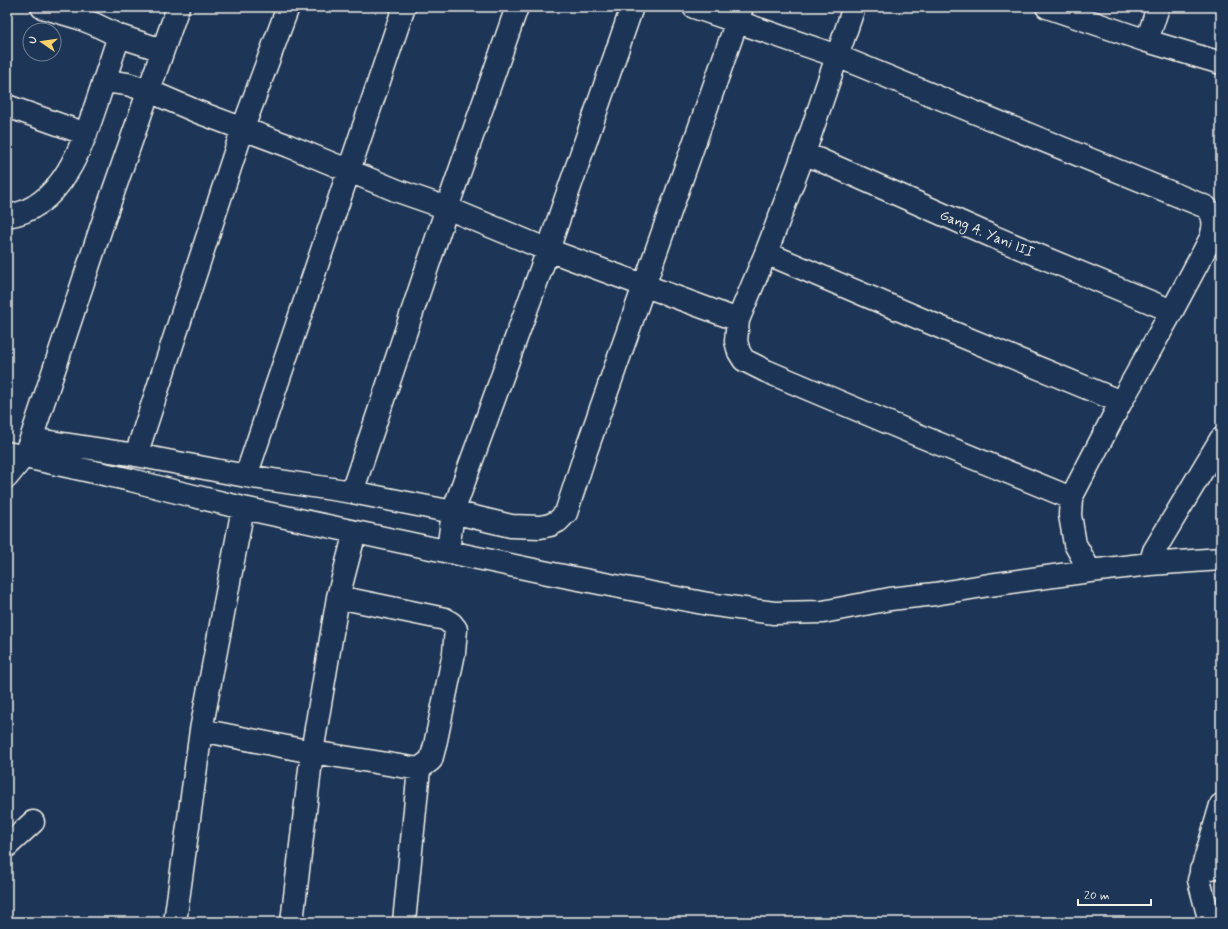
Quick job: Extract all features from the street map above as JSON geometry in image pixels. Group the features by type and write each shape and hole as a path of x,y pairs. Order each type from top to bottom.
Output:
{"street":[{"path":"42,7 94,24 119,36 162,50"},
{"path":"7,476 21,449 178,7"},
{"path":"136,455 243,128 288,7"},
{"path":"246,476 404,7"},
{"path":"352,492 447,208 517,7"},
{"path":"448,551 453,512 548,250 632,7"},
{"path":"694,7 739,15 1206,207 1211,214 1214,226 1211,238 1121,402 1071,498 1070,515 1075,544 1090,571"},
{"path":"854,7 804,153 766,253 738,320 736,347 744,360 766,371 1071,498"},
{"path":"1046,7 1147,41 1221,63"},
{"path":"1147,41 1158,7"},
{"path":"21,449 136,455 246,476 352,492 453,512 510,526 540,527 550,525 558,521 566,513 586,451 739,15"},
{"path":"7,216 17,215 46,198 58,187 70,168 86,134 119,36"},
{"path":"104,81 127,84 149,91 198,112 243,128 398,191 447,208 548,250 738,320"},
{"path":"7,106 86,134"},
{"name":"Gang A. Yani III","path":"804,153 994,237 1172,311"},
{"path":"766,253 1121,402"},
{"path":"1150,564 1154,551 1221,439"},
{"path":"21,449 131,480 243,508 548,573 701,602 774,613 823,612 890,599 935,594 1090,571 1150,564 1221,559"},
{"path":"175,922 201,730 243,508"},
{"path":"292,922 312,752 338,597 355,532"},
{"path":"201,730 312,752 419,769 431,760 436,745 454,653 456,629 445,619 338,597"},
{"path":"404,922 419,769"},
{"path":"1210,922 1207,872 1221,805"},
{"path":"7,846 33,822"}]}
